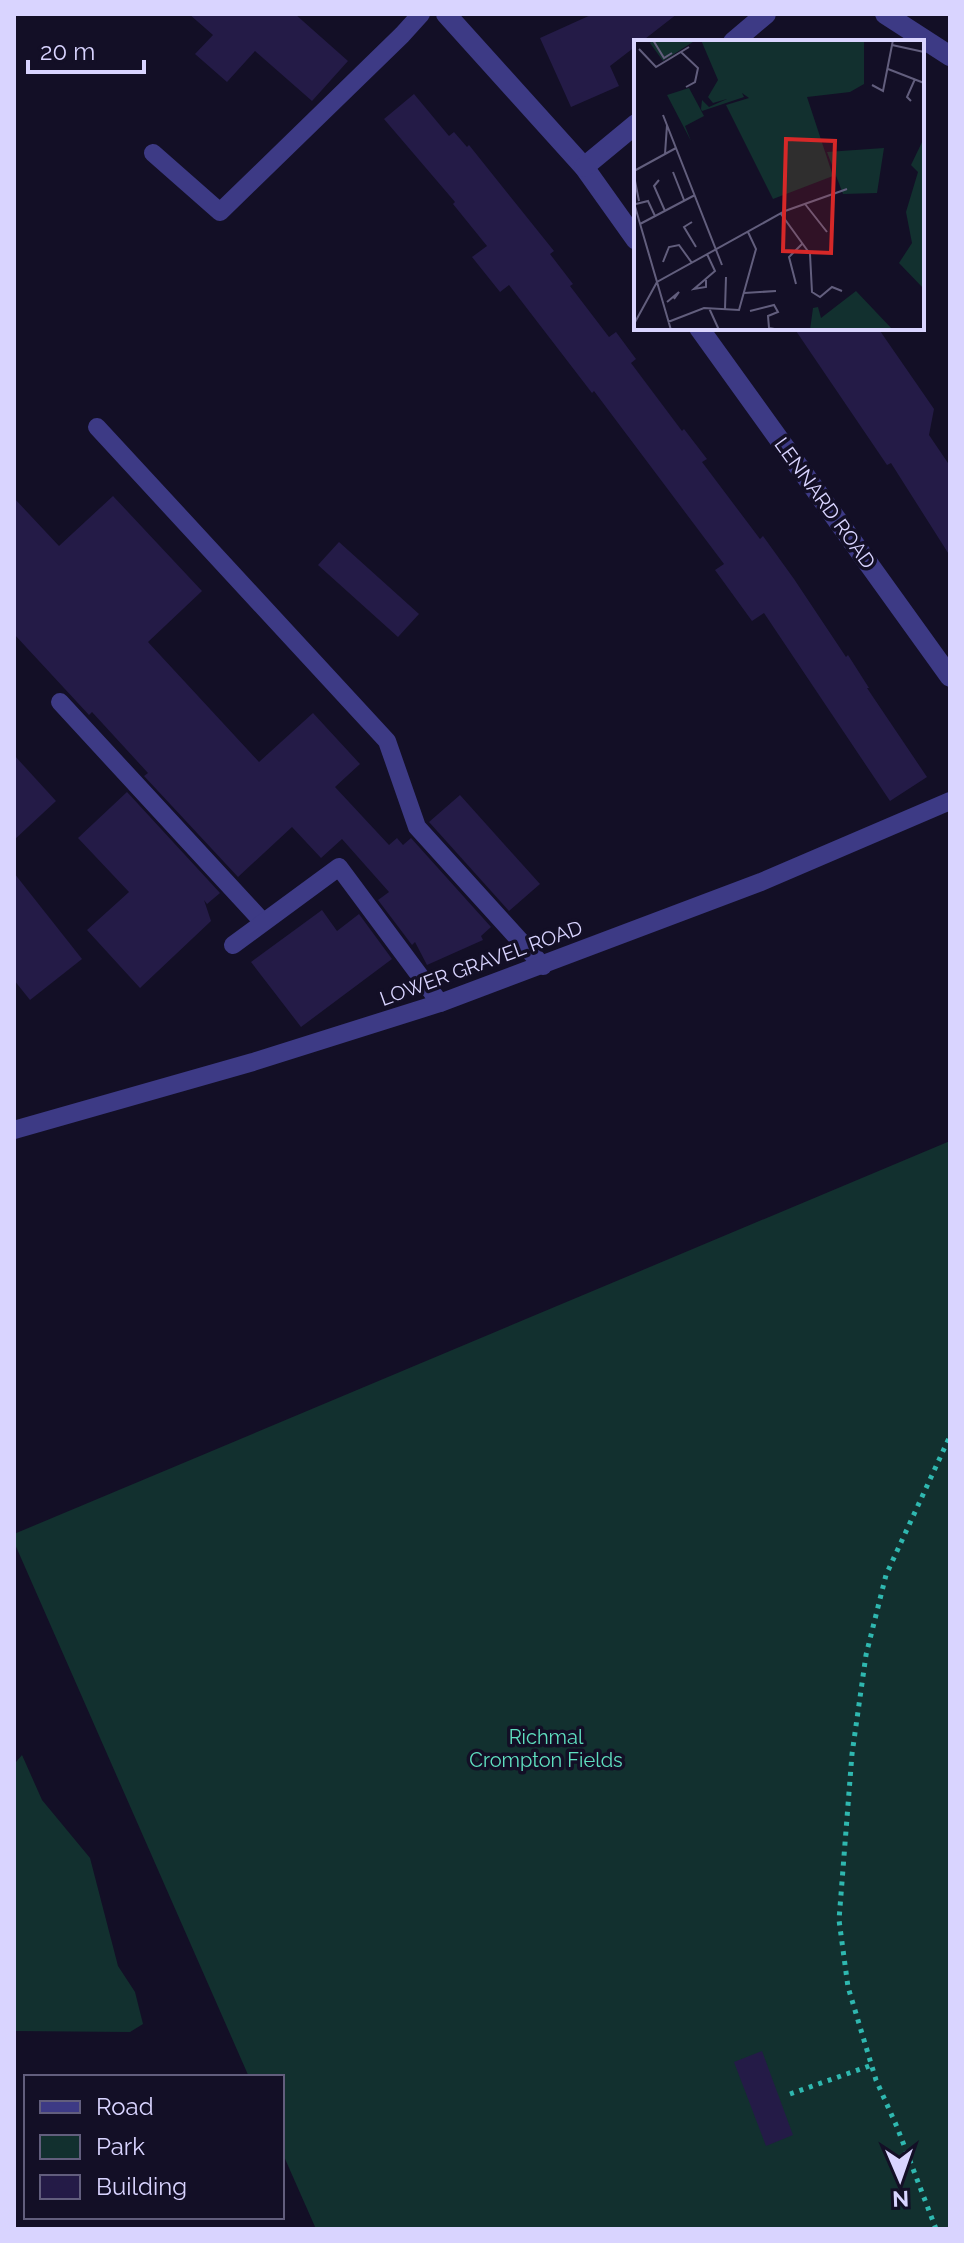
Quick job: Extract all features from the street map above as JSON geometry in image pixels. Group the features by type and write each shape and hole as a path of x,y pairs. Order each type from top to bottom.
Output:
{"street":[{"path":"446,14 584,167 634,237"},
{"path":"735,40 766,14"},
{"path":"885,14 950,56"},
{"path":"584,167 634,126"},
{"name":"LENNARD ROAD","path":"700,330 950,677"}],"lane":[{"path":"153,153 220,212 421,14"},
{"path":"97,427 387,741 417,827 543,966"},
{"path":"60,702 263,922"},
{"name":"LOWER GRAVEL ROAD","path":"14,1130 253,1062 440,1003 761,882 950,801"},
{"path":"233,945 339,867 440,1003"}],"path":[{"path":"936,2229 872,2065 848,1987 839,1920 852,1754 866,1655 886,1575 950,1436"},
{"path":"790,2094 872,2065"}],"green space":[{"name":"Richmal Crompton Fields","path":"950,1141 950,2229 316,2229 284,2157 284,2075 248,2075 14,1542 14,1534"},
{"path":"22,1755 42,1800 90,1858 118,1966 135,1992 143,2024 130,2032 14,2031 14,1785 16,1762"}],"building":[{"path":"189,14 295,14 348,61 312,101 255,51 227,82 195,54 213,35"},
{"path":"593,14 677,14 644,40 634,40 634,48 610,66 619,86 571,107 540,38"},
{"path":"414,94 449,136 454,132 467,147 469,145 554,251 550,254 573,284 570,286 609,337 616,332 636,359 631,363 707,459 702,462 760,539 763,536 794,579 846,657 848,655 927,777 890,801 764,613 752,621 715,570 724,564 594,391 592,393 509,285 500,292 472,257 487,246 453,204 455,202 384,119"},
{"path":"795,330 879,330 934,409 929,435 950,466 950,556 891,463 887,465"},
{"path":"113,496 202,591 148,642 259,762 313,713 360,764 335,787 389,845 397,838 403,845 411,838 491,927 481,936 483,940 427,965 415,942 412,945 378,900 389,892 342,839 321,858 292,827 238,877 144,776 148,773 92,712 89,715 14,634 14,498 59,546"},
{"path":"339,542 419,614 398,637 318,565"},
{"path":"14,755 56,801 14,840"},
{"path":"127,792 220,893 207,904 204,900 211,921 140,988 87,930 129,892 78,838"},
{"path":"460,795 540,884 509,911 429,822"},
{"path":"14,873 82,959 30,1000 14,980"},
{"path":"322,910 337,931 359,914 392,959 301,1027 251,962"},
{"path":"762,2051 793,2135 766,2146 734,2062"}]}
